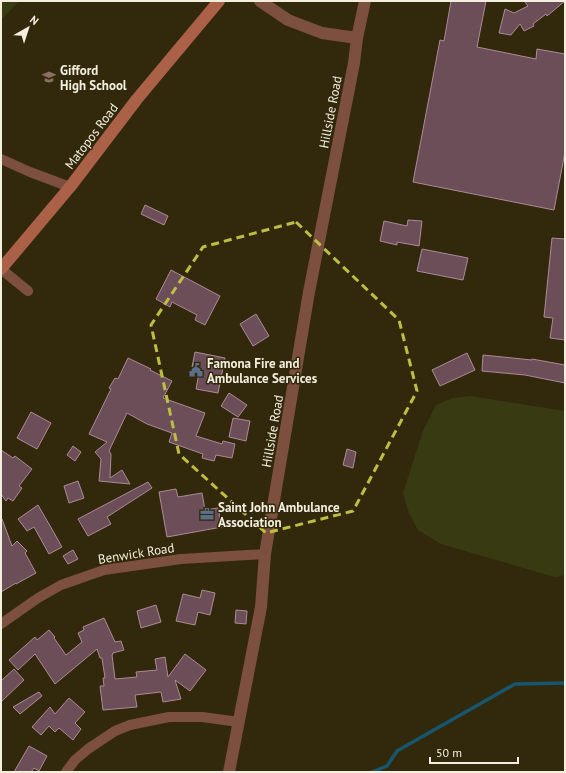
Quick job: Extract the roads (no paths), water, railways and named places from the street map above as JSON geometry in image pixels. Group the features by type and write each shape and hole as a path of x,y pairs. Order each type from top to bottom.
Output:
{"main road":[{"name":"Matopos Road","path":"1,269 70,187 137,98 219,1"}],"street":[{"path":"260,1 295,23 322,33 357,38"},
{"name":"Hillside Road","path":"228,772 261,607 265,554 309,292 365,1"},
{"path":"1,160 70,187"},
{"path":"1,269 28,290"},
{"name":"Benwick Road","path":"1,624 38,598 60,585 104,570 181,559 265,554"},
{"path":"66,772 74,760 94,745 115,731 130,725 169,716 202,717 238,722"}],"waterway":[{"path":"372,772 387,766 397,751 515,684 565,683"}],"place":[{"name":"Gifford High School","path":"49,77"},
{"name":"Famona Fire and Ambulance Services","path":"196,370"},
{"name":"Saint John Ambulance Association","path":"207,514"}]}
